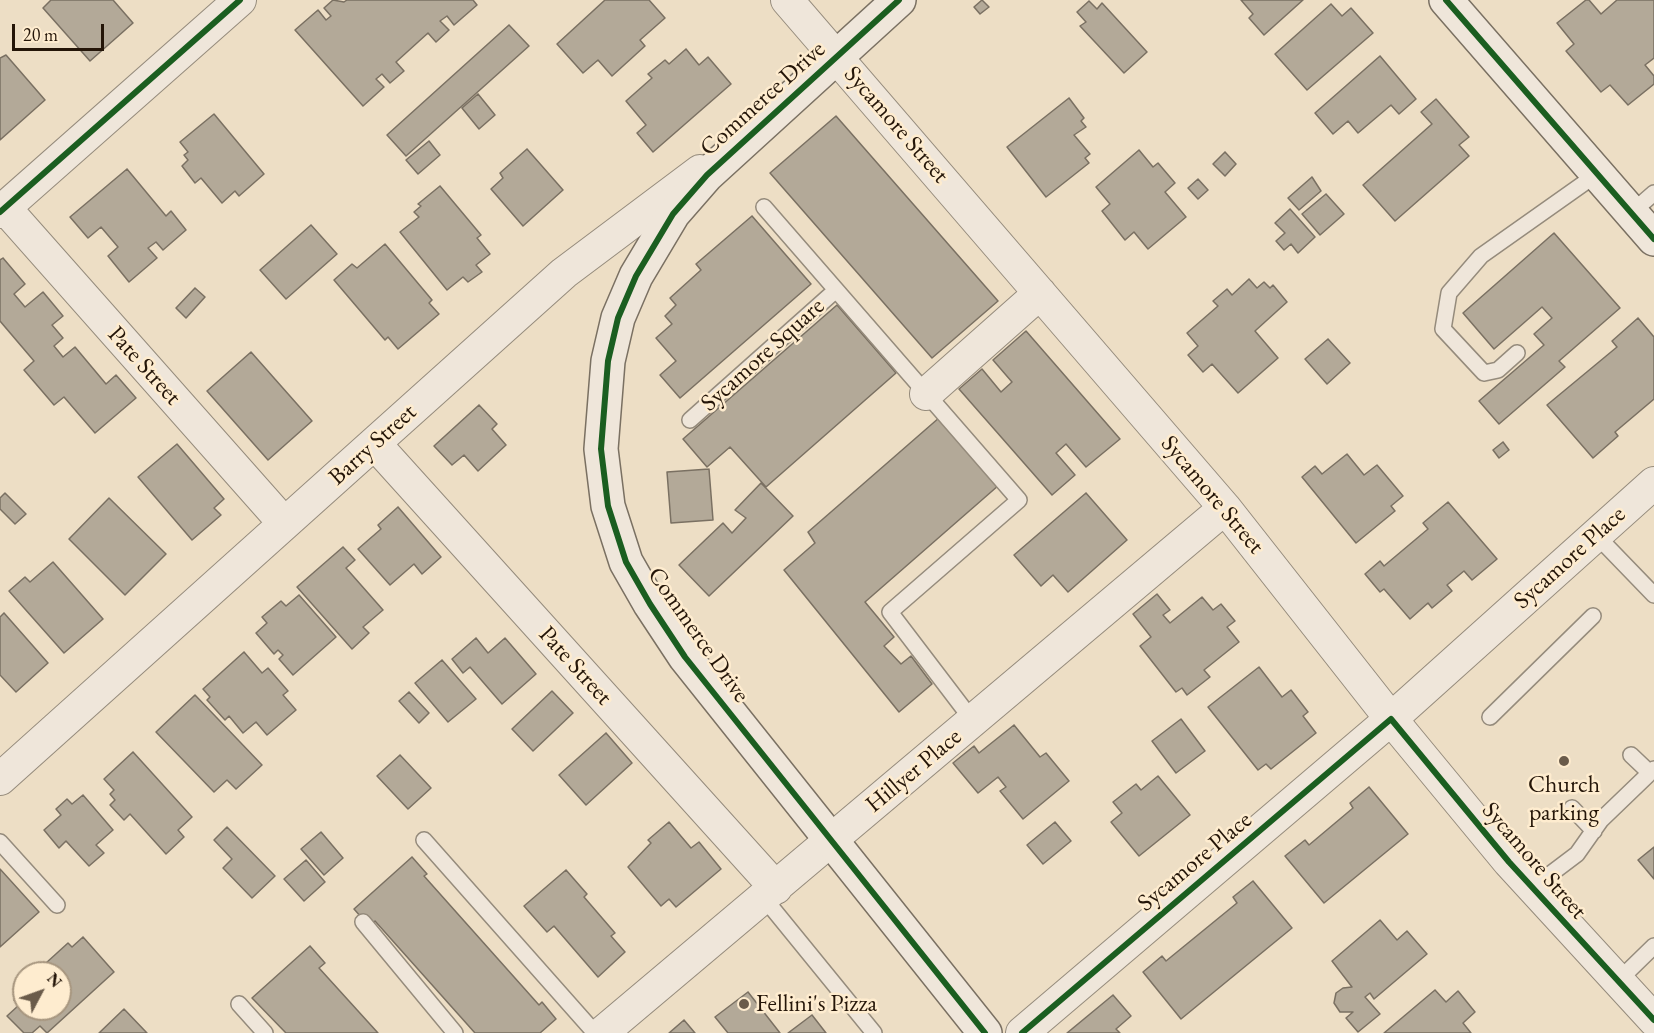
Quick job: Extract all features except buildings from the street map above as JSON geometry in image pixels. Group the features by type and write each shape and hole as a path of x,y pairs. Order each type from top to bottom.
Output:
{"main road":[{"name":"Commerce Drive","path":"899,0 707,175 673,214 636,276 618,318 608,361 601,449 608,506 626,562 650,604 685,657 985,1033"},
{"path":"1447,1 1597,174 1642,203 1654,239"}],"street":[{"path":"2,208 240,0"},
{"name":"Sycamore Street","path":"787,0 1225,508 1391,719 1532,888 1654,1020"},
{"name":"Barry Street","path":"0,779 564,273 759,127"},
{"name":"Pate Street","path":"2,208 284,523"},
{"path":"926,394 1040,293"},
{"name":"Pate Street","path":"375,444 770,893"},
{"name":"Sycamore Place","path":"1022,1033 1391,719 1654,483"},
{"name":"Hillyer Place","path":"602,1033 1225,508"}],"lane":[{"path":"1517,353 1498,370 1484,372 1443,329 1449,293 1481,256 1597,174"},
{"name":"Sycamore Square","path":"764,207 1019,500 890,612 973,721"},
{"name":"Sycamore Square","path":"690,420 836,290"},
{"path":"1596,535 1654,595"},
{"path":"1490,717 1593,616"},
{"path":"1532,888 1577,854 1594,831 1652,771 1632,755"},
{"path":"1572,808 1594,831"},
{"path":"424,840 595,1033"},
{"path":"0,842 57,905"},
{"path":"770,893 874,1033"},
{"path":"363,922 455,1033"},
{"path":"1617,982 1654,946"},
{"path":"239,1004 265,1033"}],"cycle path":[{"path":"0,212 240,0"},
{"path":"899,0 707,175 673,214 636,276 618,318 608,361 601,449 608,506 626,562 650,604 685,657 985,1033"},
{"path":"1446,0 1654,239"},
{"path":"1022,1033 1391,719 1509,862 1654,1020"}],"place":[{"name":"Church parking","path":"1564,761"},
{"name":"Fellini's Pizza","path":"744,1004"}]}
